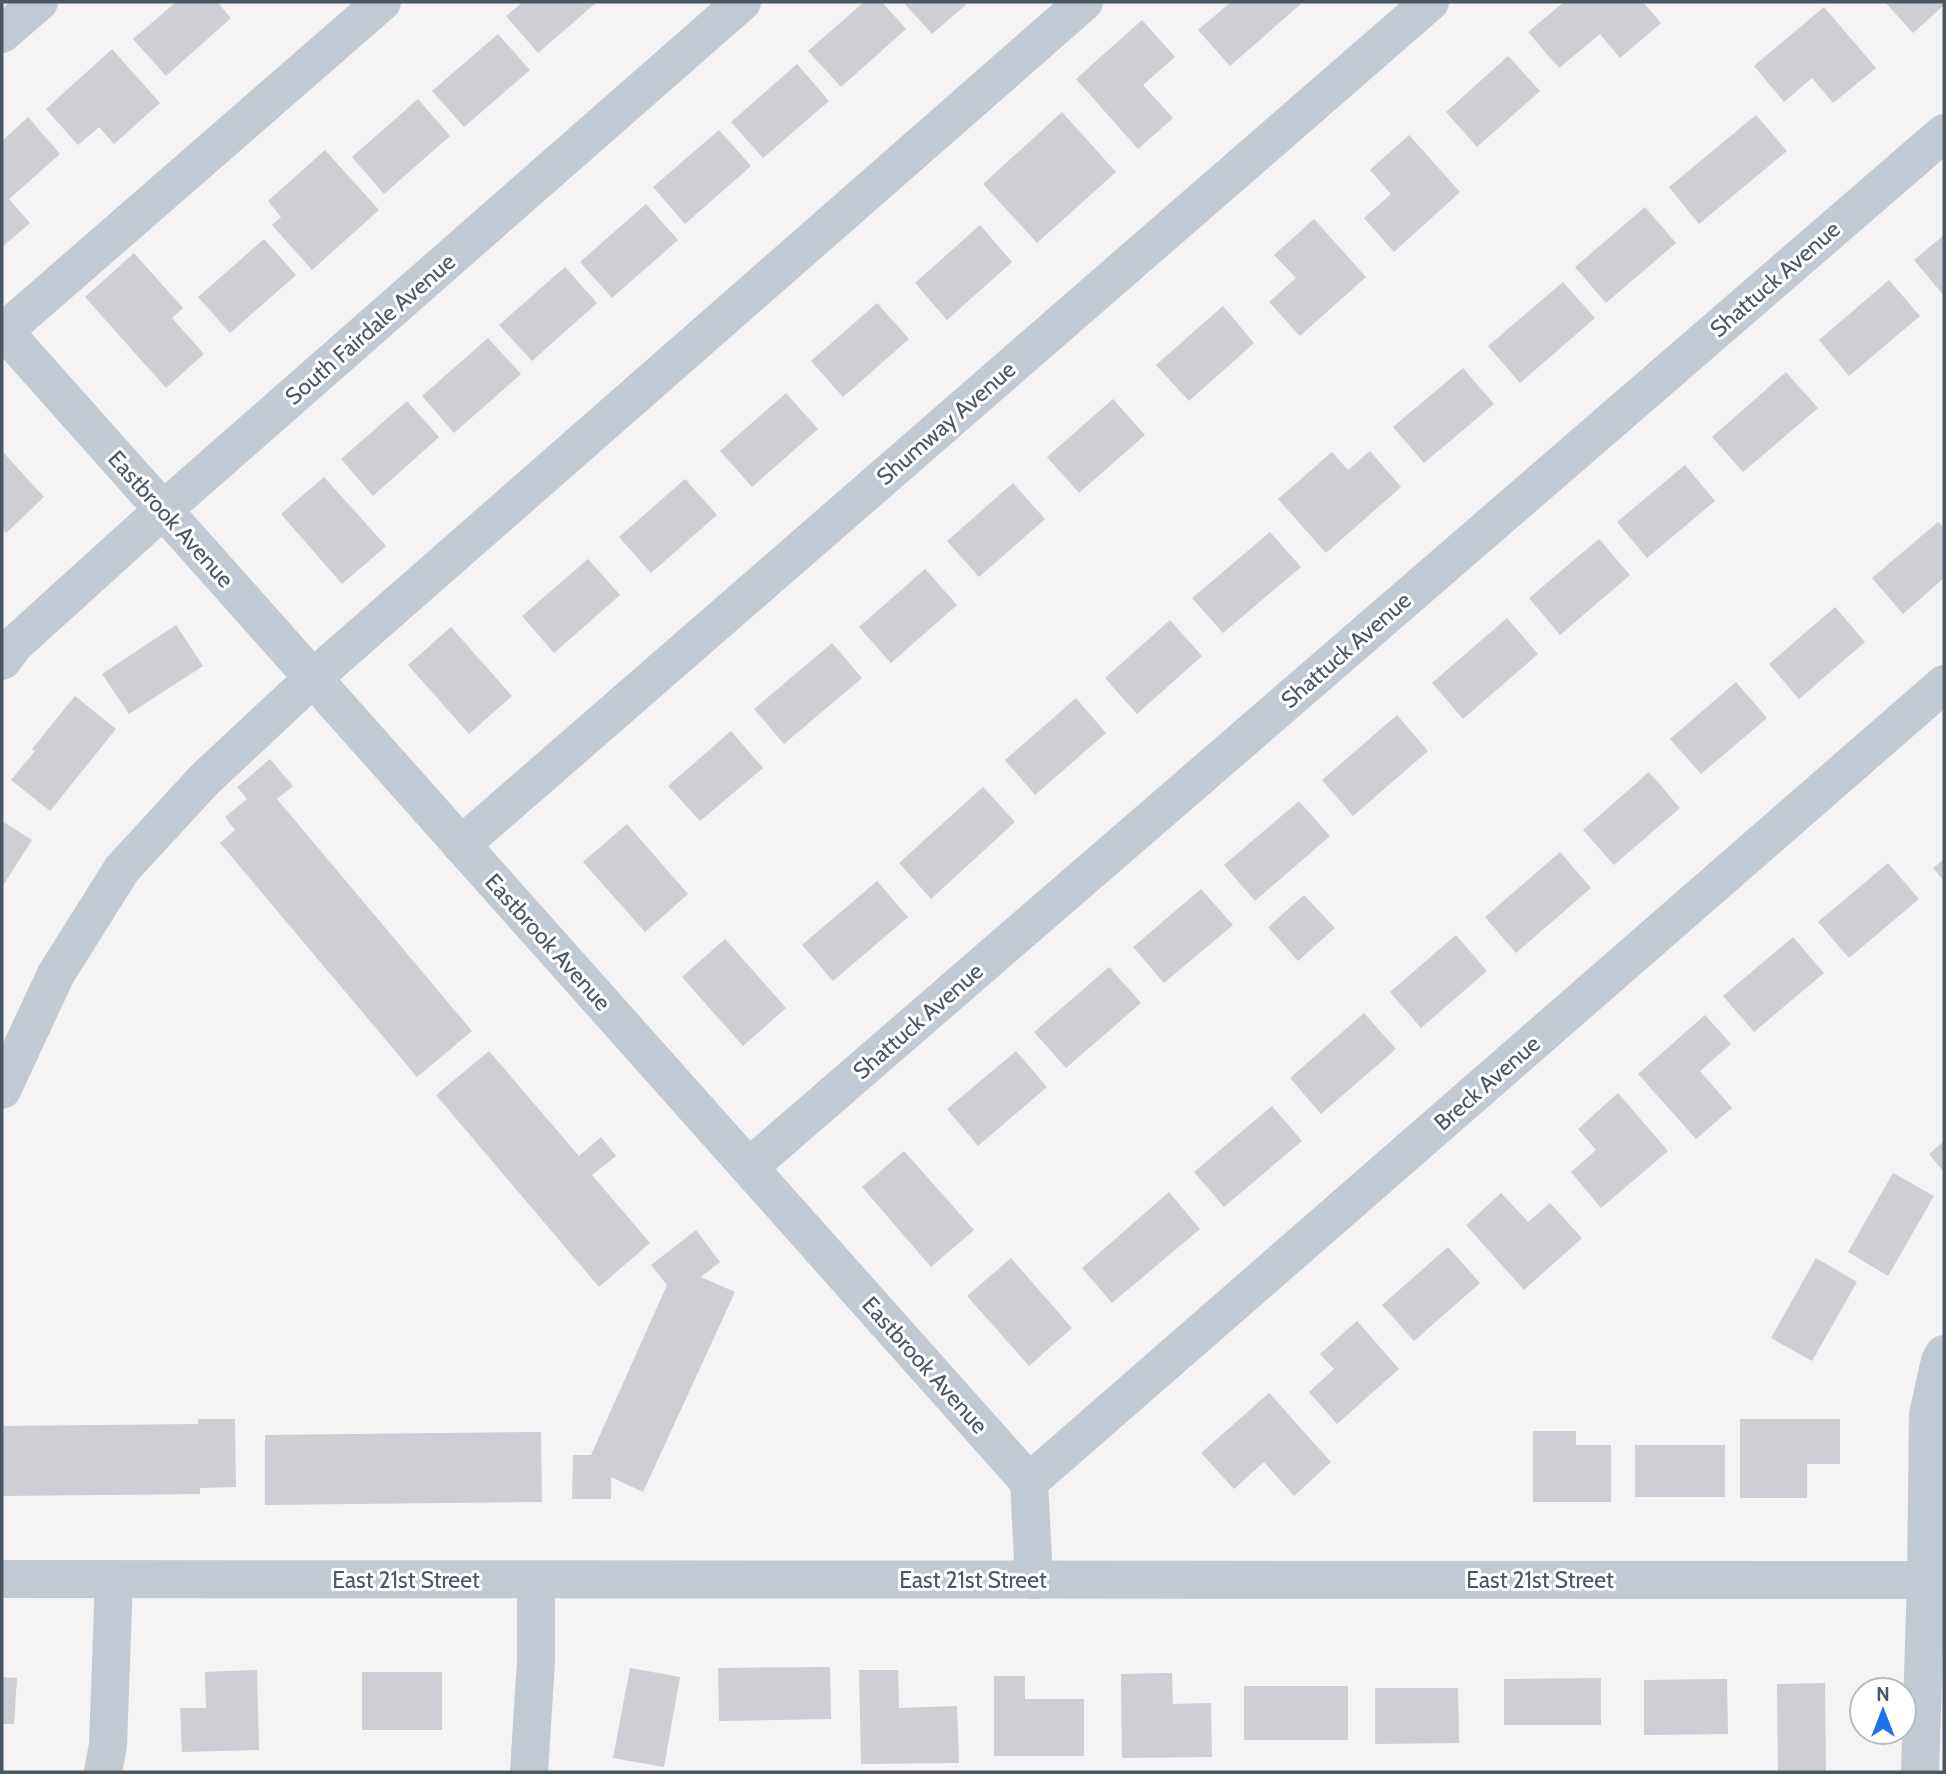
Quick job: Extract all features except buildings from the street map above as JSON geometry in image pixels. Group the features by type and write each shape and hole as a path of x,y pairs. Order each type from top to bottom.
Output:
{"street":[{"path":"2,34 39,2"},
{"path":"2,331 382,2"},
{"name":"South Fairdale Avenue","path":"2,661 14,645 163,510 742,2"},
{"path":"2,1090 56,974 122,869 204,780 313,678 1084,2"},
{"name":"Shumway Avenue","path":"461,845 1430,2"},
{"name":"Shattuck Avenue","path":"749,1167 1944,133"},
{"name":"Eastbrook Avenue","path":"2,331 1029,1482"},
{"name":"Breck Avenue","path":"1029,1482 1944,684"},
{"path":"1920,1772 1935,1580 1928,1414 1944,1354"},
{"path":"1029,1482 1034,1580"},
{"name":"East 21st Street","path":"2,1579 1935,1580"},
{"path":"103,1772 108,1745 114,1579"},
{"path":"529,1772 536,1661 536,1580"}]}
